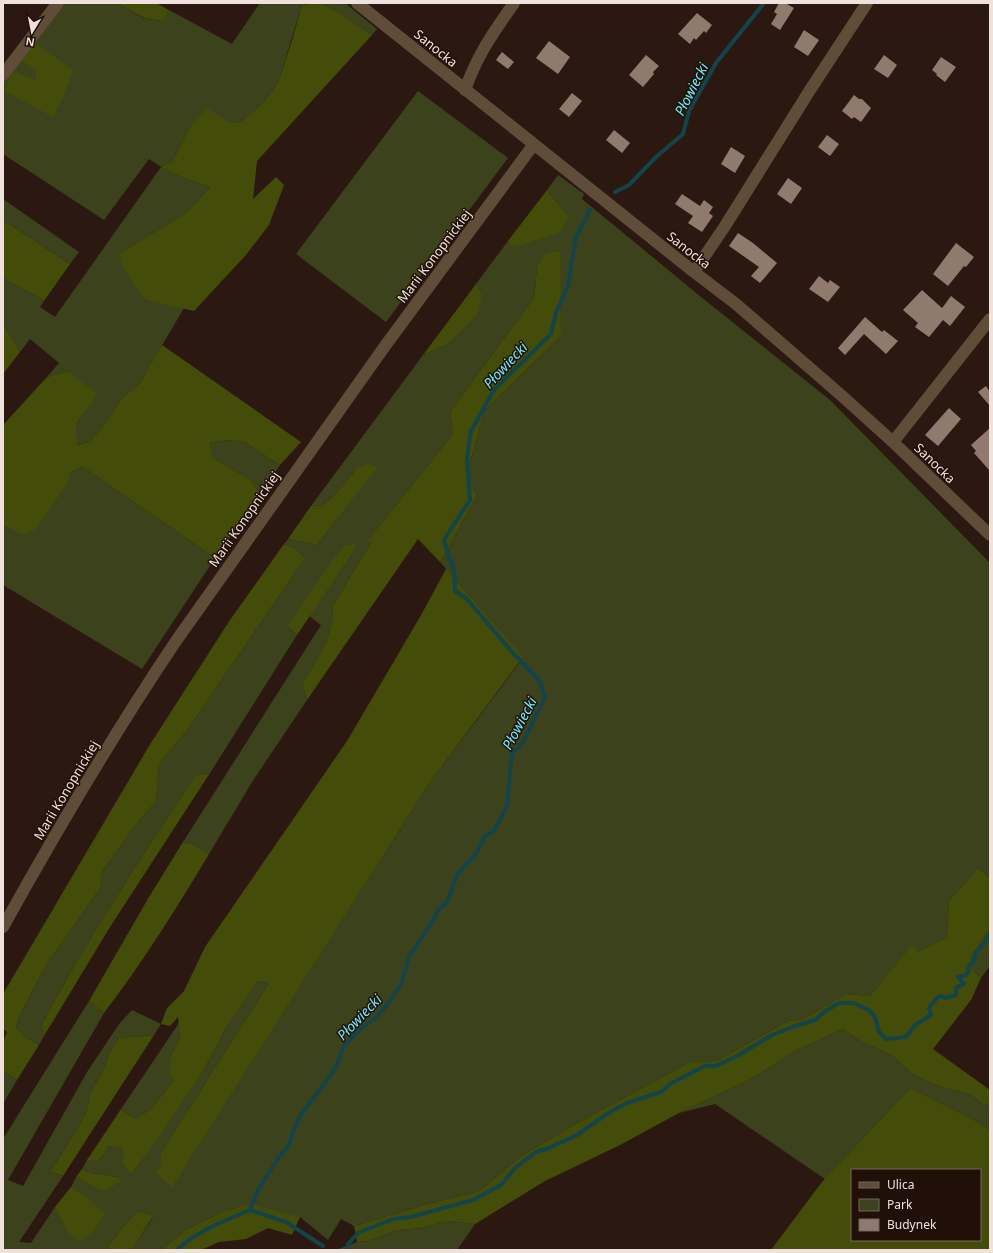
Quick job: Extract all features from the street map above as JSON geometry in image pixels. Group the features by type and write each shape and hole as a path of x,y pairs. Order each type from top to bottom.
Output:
{"street":[{"path":"3,75 58,3"},
{"path":"465,90 472,69 488,39 514,3"},
{"path":"694,272 867,3"},
{"name":"Sanocka","path":"360,4 465,90 736,304 893,442 990,535"},
{"name":"Marii Konopnickiej","path":"3,927 69,810 143,689 385,346 534,144"},
{"path":"893,442 990,319"}],"green space":[{"path":"50,3 117,3 143,18 161,21 169,10 232,44 260,3 317,3 302,5 278,83 264,102 242,121 230,123 192,123 172,162 161,167 149,159 104,220 3,154 3,65","holes":["36,71 53,117 9,82 12,73 36,81"]},
{"path":"117,3 156,3 169,10 162,21 144,18"},
{"path":"320,3 345,3 377,29 372,35 340,13"},
{"path":"320,3 340,13 372,35 257,161 253,199 276,177 284,185 269,225 245,256 194,311 145,300 123,268 118,254 186,213 210,187 181,177 161,167 172,162 192,123 207,108 230,123 242,121 264,102 278,83 302,5"},
{"path":"34,42 73,70 63,97 53,117 4,91 12,73 18,73 36,80 36,71 21,60"},
{"path":"418,91 508,158 386,322 296,254"},
{"path":"161,167 181,177 210,187 186,213 118,254 145,300 184,308 140,383 122,398 103,427 89,442 76,445 76,423 91,405 68,371 47,377 59,363 30,339 20,352 3,323 3,278 44,301 40,307 55,317"},
{"path":"558,175 584,194 582,199 830,400 990,563 990,878 978,868 949,901 947,937 918,952 912,946 870,996 846,994 803,1019 788,1021 716,1061 690,1062 581,1121 524,1154 479,1191 424,1205 354,1226 341,1219 328,1240 300,1217 223,1212 187,1229 161,1250 132,1250 153,1217 138,1211 122,1228 106,1250 3,1250 3,1139 89,1001 104,1013 8,1180 23,1186 87,1072 119,1024 132,1010 161,1024 154,1035 119,1038 110,1051 104,1069 90,1093 87,1110 77,1130 50,1172 63,1176 19,1242 31,1243 55,1207 66,1230 84,1195 71,1187 76,1177 88,1183 117,1177 91,1173 82,1169 87,1160 99,1160 109,1146 123,1148 123,1166 133,1173 202,1073 226,1028 258,981 269,983 160,1154 172,1186 428,785 523,658 440,562 477,496 467,473 485,410 561,336 559,250 537,267 534,298 450,412 453,434 367,542 372,541 333,605 332,622 326,643 302,684 307,700 254,779 209,854 190,843 183,842 321,625 309,616 355,549 355,544 287,626 297,635 210,773 195,776 115,899 41,1026 44,1036 39,1045 25,1037 16,1027 22,1010 49,960 100,888 103,870 141,818 156,802 159,764 188,729 305,558 295,548 284,544 288,539 317,545 335,521 357,468 333,497 322,505 311,506 423,355 446,345 482,294 476,284 508,241 511,248 569,217 547,190"},
{"path":"547,190 569,217 559,233 511,248 508,241"},
{"path":"3,199 79,252 70,264 3,220"},
{"path":"3,220 70,264 44,301 3,278"},
{"path":"560,250 561,336 485,410 467,473 477,496 440,562 418,539 307,700 302,684 326,643 332,622 333,605 372,541 366,543 453,434 450,412 534,298 537,267 544,255"},
{"path":"476,284 482,294 477,315 446,345 423,355"},
{"path":"3,323 20,352 3,374"},
{"path":"162,345 301,442 280,465 246,443 233,440 210,442 213,458 251,480 260,495 215,558 83,467 71,472 68,482 37,528 23,535 6,526 3,530 3,425 47,377 68,371 96,393 91,405 76,423 77,445 89,442 103,427 122,398 140,383"},
{"path":"233,440 246,443 280,465 260,495 251,480 213,458 210,442"},
{"path":"369,464 378,467 317,545 288,539 311,506 322,505 333,497 357,468"},
{"path":"83,467 215,558 142,669 3,585 3,530 6,526 67,482 71,472"},
{"path":"284,544 295,548 305,558 188,729 159,764 156,802 141,818 103,870 100,888 49,960 22,1010 16,1027 25,1037 39,1045 17,1080 6,1073 3,1073 3,1042 7,1032 3,1029 3,994 149,746 230,620"},
{"path":"356,544 355,549 297,635 287,626 334,558 346,545"},
{"path":"446,569 523,657 428,785 172,1187 156,1173 162,1165 160,1154 269,983 258,981 226,1028 202,1073 132,1174 123,1166 123,1148 109,1146 99,1160 87,1160 121,1109 135,1119 151,1109 174,1080 169,1071 172,1053 180,1038 178,1017 170,1026 161,1024 167,1008 184,991 205,947 347,741 420,617"},
{"path":"210,773 110,927 44,1036 41,1026 115,899 195,776"},
{"path":"183,842 190,843 209,854 159,935 104,1013 89,1001 149,897"},
{"path":"978,868 990,878 990,928 970,959 973,970 981,978 971,1000 933,1049 990,1090 990,1103 985,1106 969,1094 938,1086 914,1075 891,1055 860,1041 843,1029 793,1052 751,1079 679,1113 620,1145 545,1181 475,1224 449,1221 420,1228 398,1230 367,1241 357,1242 354,1226 424,1205 479,1191 524,1154 581,1121 690,1062 716,1061 788,1021 803,1019 846,994 870,996 912,945 918,952 947,937 949,901"},
{"path":"990,928 990,966 981,978 973,970 970,959"},
{"path":"179,1023 180,1038 172,1053 174,1080 151,1109 135,1119 121,1109"},
{"path":"843,1029 860,1041 891,1055 914,1075 938,1086 969,1094 985,1106 990,1103 990,1130 974,1120 910,1088 825,1179 715,1104 679,1113 751,1079 793,1052"},
{"path":"154,1035 63,1176 50,1172 77,1130 87,1110 90,1093 104,1069 110,1051 119,1038"},
{"path":"3,1073 6,1073 17,1080 3,1104"},
{"path":"910,1088 974,1120 990,1130 990,1250 771,1250 822,1182"},
{"path":"82,1169 91,1173 117,1177 122,1181 103,1191 76,1177"},
{"path":"71,1187 84,1195 105,1214 92,1233 78,1242 66,1230 55,1207"},
{"path":"251,1204 300,1217 292,1235 268,1228 246,1239 219,1242 201,1250 161,1250 187,1229 223,1212"},
{"path":"138,1211 153,1216 132,1250 106,1250 122,1228"},
{"path":"449,1221 475,1224 457,1250 336,1250 398,1230 420,1228"}],"building":[{"path":"779,3 785,3 794,8 780,30 771,24 777,14 774,12"},
{"path":"697,13 712,25 706,33 704,31 696,40 694,38 690,44 678,34"},
{"path":"804,30 819,40 808,56 794,47"},
{"path":"549,41 570,57 558,74 536,58"},
{"path":"502,52 514,62 508,69 496,60"},
{"path":"646,55 659,66 643,87 629,75"},
{"path":"884,55 897,65 888,78 874,69"},
{"path":"941,57 956,67 945,82 932,70"},
{"path":"572,93 582,101 569,117 559,109"},
{"path":"854,95 859,99 862,99 871,108 861,122 854,117 852,119 842,111"},
{"path":"614,130 630,143 622,153 606,140"},
{"path":"827,135 839,144 830,156 818,147"},
{"path":"731,147 745,156 735,173 721,164"},
{"path":"788,178 802,188 791,204 777,194"},
{"path":"682,194 700,206 704,200 713,207 709,213 713,216 702,232 688,223 693,216 675,204"},
{"path":"738,233 753,243 777,263 760,283 751,276 759,267 729,246"},
{"path":"956,243 974,257 966,267 964,266 948,286 933,274"},
{"path":"819,276 828,283 830,280 840,287 828,302 809,289"},
{"path":"922,290 942,308 951,296 965,307 950,326 943,320 929,337 915,327 918,323 903,310"},
{"path":"865,317 882,332 884,330 898,341 886,354 864,334 845,355 838,348"},
{"path":"986,386 990,392 990,406 978,392"},
{"path":"949,408 961,419 938,446 925,435"},
{"path":"990,428 990,471 974,453 976,451 971,445"}],"waterway":[{"name":"Płowiecki","path":"615,192 629,185 656,157 683,134 689,111 716,63 764,3"},
{"name":"Płowiecki","path":"177,1250 193,1237 202,1232 250,1210 258,1190 279,1157 289,1145 300,1116 335,1069 344,1046 359,1030 377,1017 389,1002 401,984 410,955 432,922 438,910 447,902 458,873 476,854 485,836 494,831 507,806 512,753 523,741 545,698 539,680 512,652 466,598 455,591 454,569 444,540 470,500 467,458 471,431 494,390 551,334 556,313 568,286 576,237 590,210"},
{"path":"346,1250 348,1244 358,1233 393,1219 411,1217 473,1200 501,1185 515,1168 536,1152 549,1148 577,1135 610,1112 627,1103 661,1092 670,1084 705,1066 716,1066 739,1055 772,1035 815,1020 824,1012 839,1003 853,1003 869,1010 875,1017 879,1032 886,1039 906,1037 915,1025 931,1015 929,1008 936,999 940,996 946,998 956,995 956,988 964,984 958,977 966,975 969,971 968,967 974,961 975,953 984,944 990,934"},
{"path":"250,1210 286,1222 323,1246"}]}
